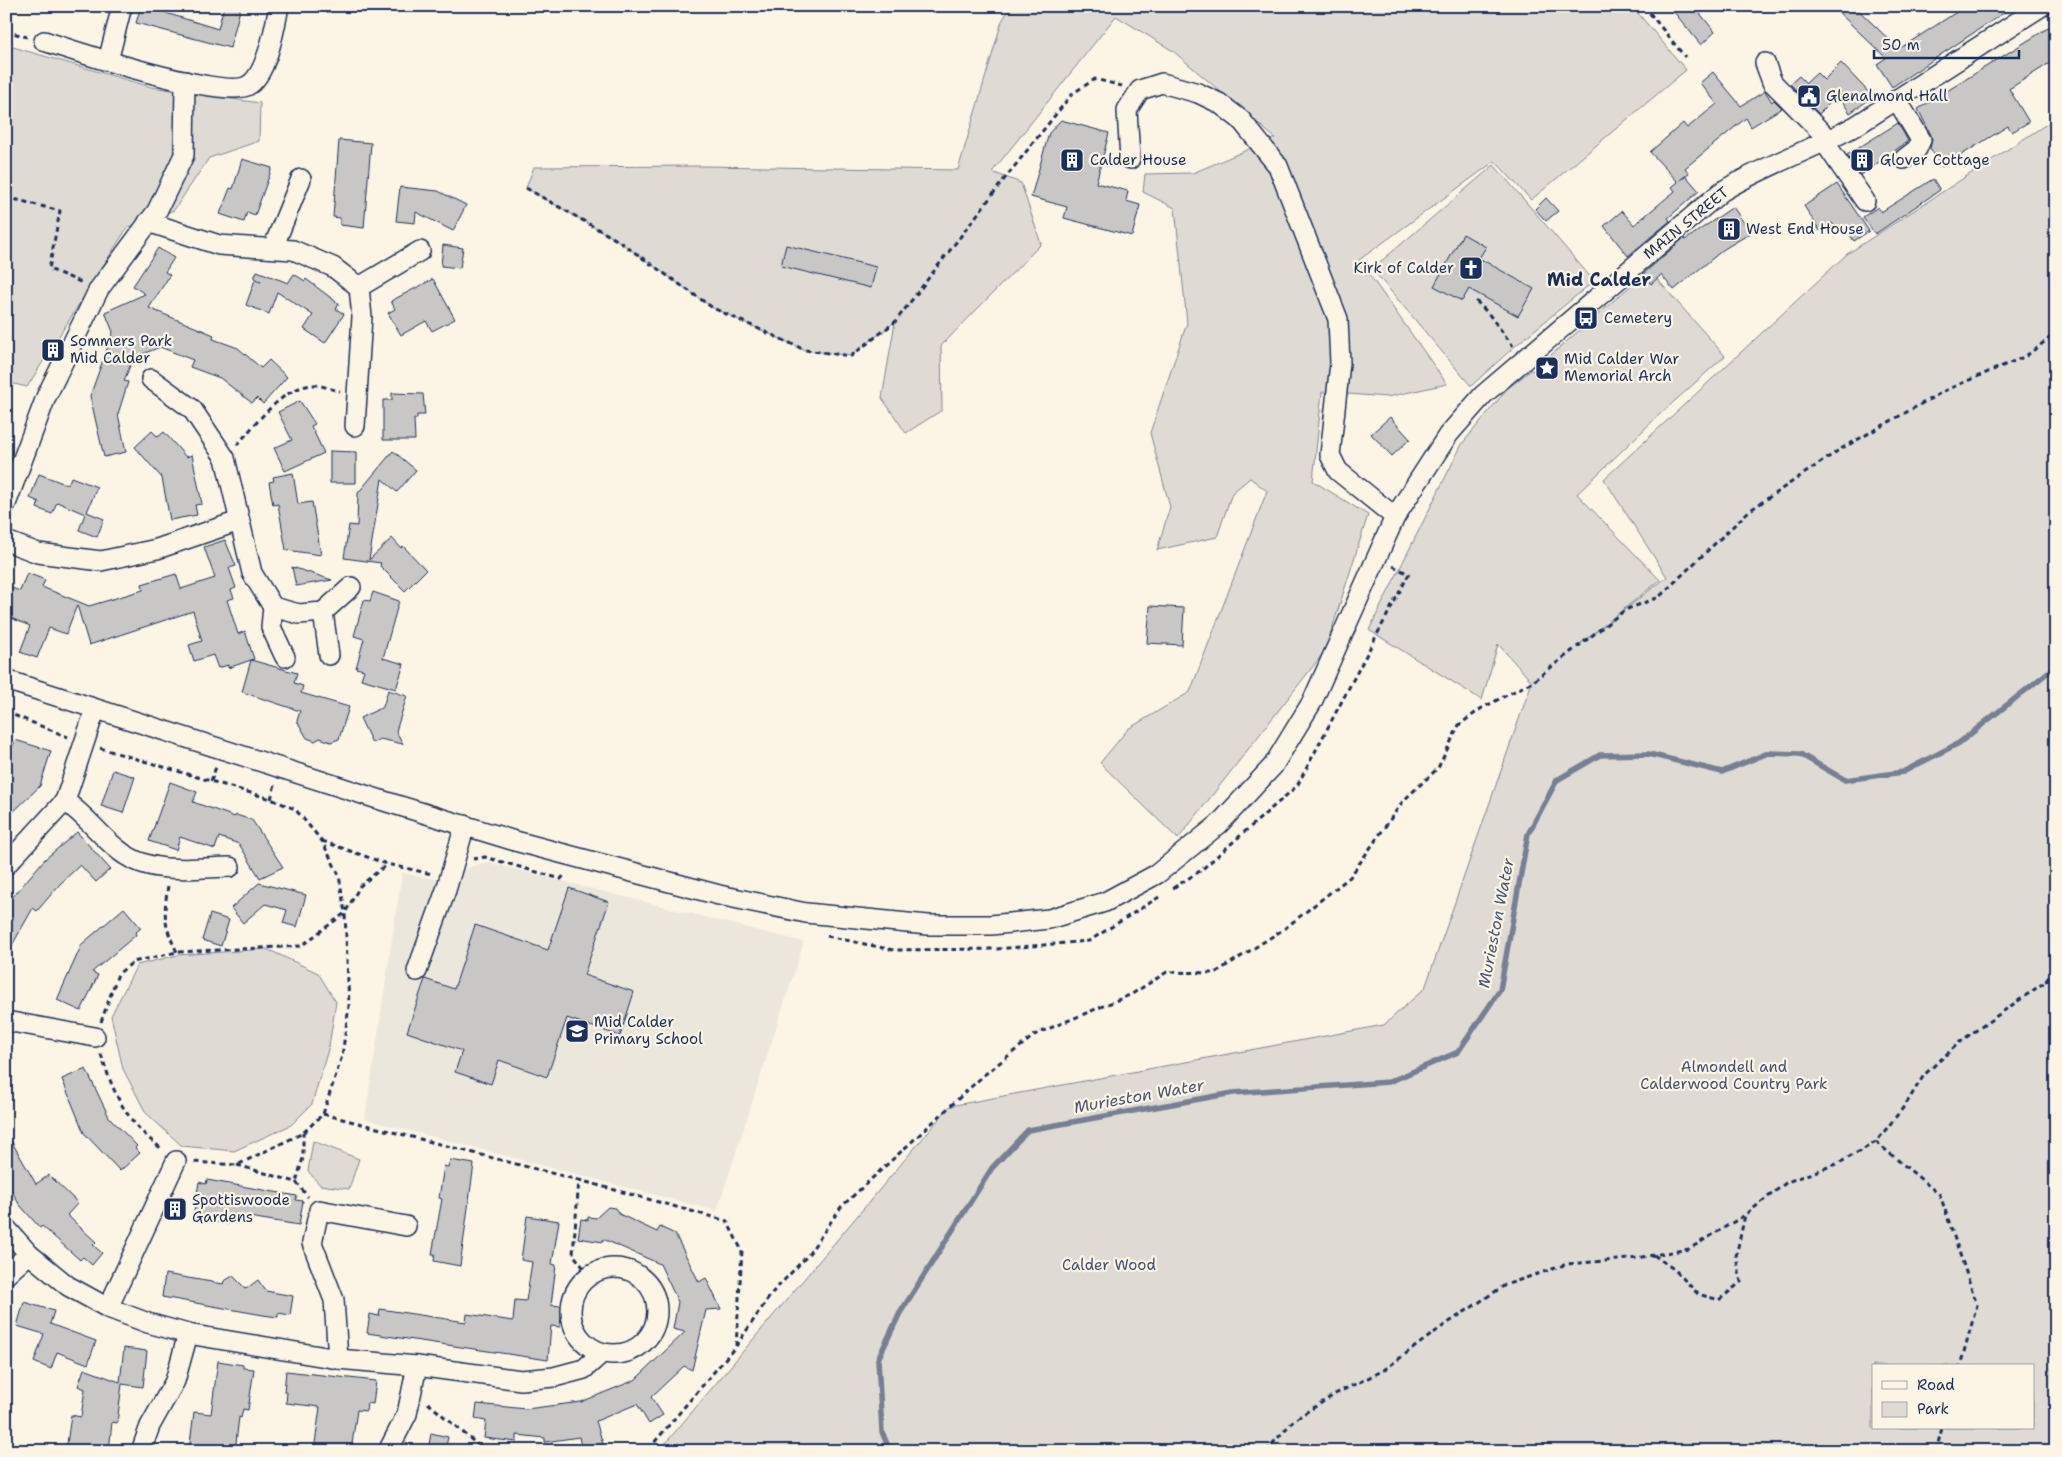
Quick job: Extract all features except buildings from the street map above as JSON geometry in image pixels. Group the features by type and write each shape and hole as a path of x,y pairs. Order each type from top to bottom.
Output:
{"street":[{"path":"108,62 122,6"},
{"path":"44,41 108,62 185,82 237,89 248,85 258,76 266,59 279,6"},
{"name":"MAIN STREET","path":"6,680 96,710 514,840 719,895 806,913 928,925 991,925 1049,919 1105,902 1157,874 1219,824 1273,766 1312,702 1394,517 1448,435 1483,395 1540,344 1721,192 1739,181 1827,142 1898,100 2042,6"},
{"path":"1765,63 1772,82 1827,142 1865,201"},
{"path":"8,495 46,397 99,289 157,211 184,154 185,82"},
{"path":"1130,159 1127,110 1140,90 1162,83 1198,93 1220,103 1241,120 1278,166 1338,319 1340,363 1330,455 1338,471 1394,517"},
{"path":"1898,100 1920,140 1917,149 1904,159"},
{"path":"273,248 301,179"},
{"path":"148,222 219,245 293,250 333,266 359,287 362,317 348,392 355,426"},
{"path":"359,287 420,251"},
{"path":"151,379 192,409 225,458 238,521 252,573 273,607 270,627 285,656"},
{"path":"6,541 38,553 101,561 157,549 238,521"},
{"path":"273,607 299,614 323,612 351,587"},
{"path":"323,612 329,655"},
{"path":"6,865 65,801 96,710"},
{"path":"65,801 86,816 117,850 142,864 171,869 230,867"},
{"path":"417,971 446,890 465,825"},
{"path":"6,1022 95,1037"},
{"path":"108,1308 176,1161"},
{"path":"338,1359 334,1300 312,1243 319,1210 406,1226"},
{"path":"6,1228 29,1254 68,1286 108,1308 148,1323 188,1334 338,1359 417,1366 521,1380 554,1377 584,1369 602,1353"},
{"path":"6,1275 29,1254"},
{"path":"609,1267 624,1268 640,1275 650,1287 657,1301 657,1316 653,1330 644,1342 632,1351 617,1354 602,1353 582,1341 572,1324 570,1308 573,1294 588,1275 609,1267"},
{"path":"141,1451 150,1426 176,1382 188,1334"},
{"path":"388,1451 407,1414 417,1366"}],"path":[{"path":"1644,6 1685,57"},
{"path":"526,188 617,240 713,308 805,350 852,356 895,322 1006,176 1072,94 1096,79 1140,90"},
{"path":"6,197 60,211 49,269 99,289"},
{"path":"1476,301 1488,313 1514,347 1540,344"},
{"path":"648,1451 736,1346 772,1293 808,1255 841,1207 984,1075 1036,1034 1132,994 1167,972 1215,972 1284,929 1350,877 1403,801 1438,768 1459,725 1482,708 1532,682 1625,610 1659,597 1749,511 1839,450 1946,390 2026,356 2056,333"},
{"path":"225,458 266,412 288,393 316,385 348,392"},
{"path":"1168,891 1200,871 1297,786 1409,574 1376,558"},
{"path":"6,712 84,743 271,799 295,809 322,841 339,875 345,913 350,1006 342,1056 322,1114 303,1133 237,1165"},
{"path":"271,799 273,788"},
{"path":"303,1133 303,1158 296,1182 237,1165 176,1161 150,1140 122,1110 108,1078 95,1037 118,974 134,962 178,952 301,946 345,913 360,886 387,864"},
{"path":"171,869 164,910 166,931 178,952"},
{"path":"826,936 893,950 997,949 1089,941 1160,896"},
{"path":"1266,1451 1294,1420 1337,1393 1384,1370 1439,1329 1505,1285 1567,1264 1654,1255 1689,1249 1745,1215 1787,1182 1839,1163 1876,1142 1906,1104 1924,1075 1961,1041 2045,982 2056,968"},
{"path":"2045,982 2056,979"},
{"path":"322,1114 579,1180 727,1221 742,1251 736,1346"},
{"path":"1876,1142 1940,1195 1977,1305 1961,1364"},
{"path":"579,1180 573,1254 588,1275"},
{"path":"1654,1255 1675,1270 1698,1294 1720,1300 1741,1282 1736,1256 1745,1215"},
{"path":"412,1390 485,1451"},
{"path":"1936,1451 1941,1430"}],"shaded area":[{"name":"Mid Calder Primary School","path":"486,862 804,942 717,1211 365,1119 402,873 434,879"}],"green space":[{"path":"1011,6 1632,6 1686,70 1531,200 1495,161 1359,260 1447,384 1387,397 1322,392 1313,481 1368,515 1325,651 1178,839 1100,763 1128,729 1190,692 1267,491 1250,478 1232,493 1217,537 1157,550 1170,507 1150,433 1187,323 1175,208 1143,192 1145,174 1193,173 1275,138 1173,51 1116,16 992,172 1021,183 1041,244 941,346 942,410 906,433 882,398 895,322 851,356 805,350 713,308 617,240 526,188 534,167 703,166 958,170 1002,21"},
{"path":"6,45 151,87 260,103 259,141 209,158 174,210 127,228 27,387 6,382"},
{"name":"Almondell and Calderwood Country Park","path":"2056,118 2056,1451 659,1451 950,1106 1384,1025 1425,988 1532,682 1498,644 1482,700 1369,630 1462,444 1507,389 1531,370 1541,372 1551,364 1551,355 1649,270 1725,356 1659,415 1577,494 1660,580 1579,645 1667,577 1604,479 1847,254"},
{"path":"1494,165 1594,281 1514,347 1471,386 1372,269"},
{"path":"267,949 318,973 336,1002 329,1046 312,1104 291,1125 234,1151 182,1146 146,1113 123,1069 111,1016 137,965 178,955"},
{"path":"313,1141 359,1159 349,1189 320,1185 308,1171"}],"waterway":[{"name":"Murieston Water","path":"890,1451 882,1432 878,1359 900,1313 992,1168 1028,1130 1233,1093 1389,1082 1458,1052 1500,990 1528,834 1557,780 1600,755 1649,754 1722,772 1768,753 1800,754 1845,780 1903,772 1959,743 2056,666"}],"place":[{"name":"Glenalmond Hall","path":"1809,96"},
{"name":"Calder House","path":"1072,160"},
{"name":"Glover Cottage","path":"1862,160"},
{"name":"West End House","path":"1729,229"},
{"name":"Kirk of Calder","path":"1471,268"},
{"name":"Cemetery","path":"1586,318"},
{"name":"Sommers Park Mid Calder","path":"53,350"},
{"name":"Mid Calder War Memorial Arch","path":"1547,368"},
{"name":"Mid Calder Primary School","path":"577,1031"},
{"name":"Spottiswoode Gardens","path":"175,1209"}],"district":[{"name":"Mid Calder","path":"1599,280"}],"park label":[{"name":"Calder Wood","path":"1109,1265"}]}
